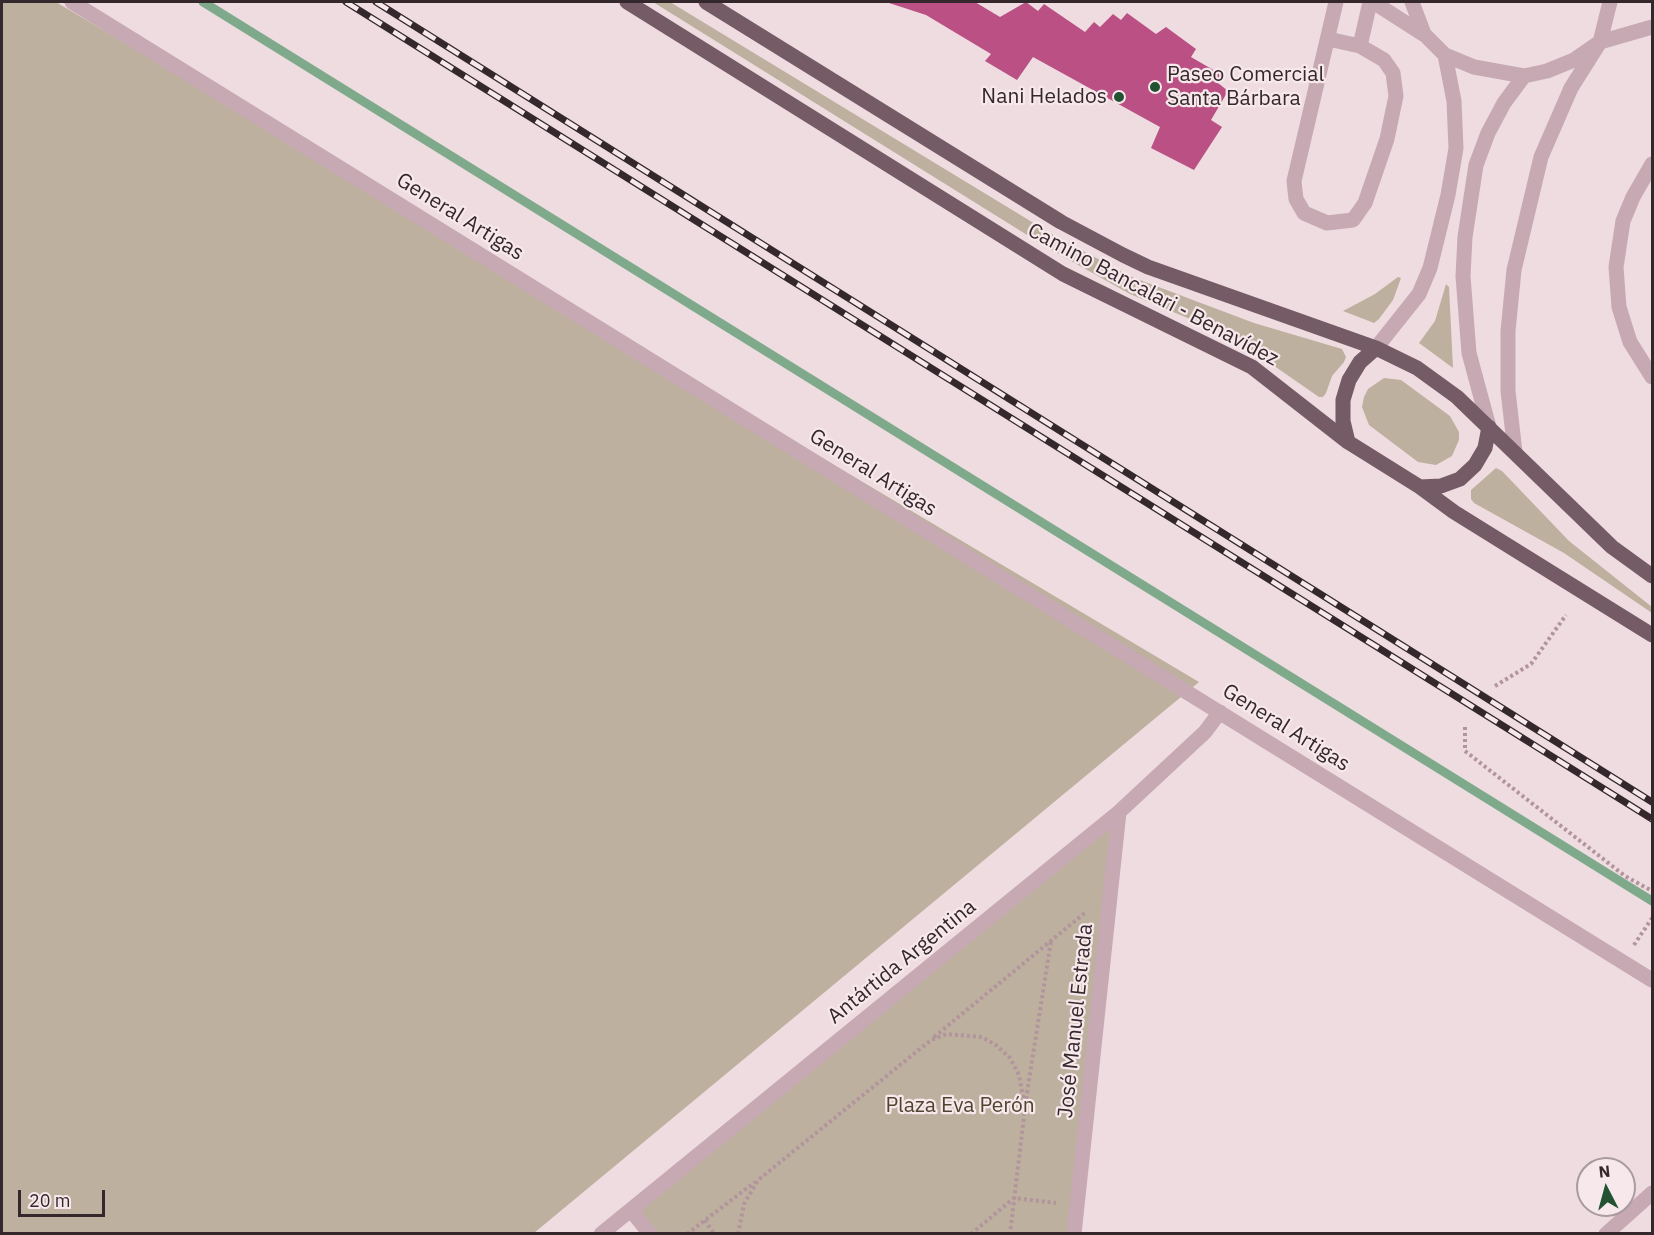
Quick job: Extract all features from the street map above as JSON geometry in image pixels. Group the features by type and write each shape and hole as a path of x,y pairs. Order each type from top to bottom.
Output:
{"main road":[{"name":"Camino Bancalari - Benavídez","path":"627,2 1063,274 1252,367 1348,442 1420,487 1454,512 1653,635"},
{"name":"Camino Bancalari - Benavídez","path":"706,2 1011,192 1123,255 1158,271 1376,348 1416,368 1457,397 1612,547 1653,576"},
{"path":"1348,442 1343,421 1346,390 1360,362 1376,348"},
{"path":"1420,487 1441,486 1460,479 1475,465 1485,448 1489,427"}],"street":[{"name":"General Artigas","path":"72,2 1653,980"},
{"path":"1328,39 1360,46 1384,60 1394,73 1396,96 1387,139 1365,203 1353,220 1327,223 1304,213 1296,199 1294,181 1336,2"},
{"path":"1360,46 1371,2 1424,34 1445,55 1474,67 1524,76 1547,71 1574,60 1600,42 1653,27"},
{"path":"1412,2 1424,34"},
{"path":"1515,452 1508,391 1508,331 1514,270 1522,230 1541,157 1554,121 1571,88 1600,42 1610,2"},
{"path":"1376,348 1419,294 1430,268 1448,195 1456,148 1454,101 1445,55"},
{"path":"1489,427 1469,353 1463,295 1465,237 1476,165 1488,134 1504,103 1524,76"},
{"path":"1653,164 1633,197 1623,221 1616,267 1619,307 1629,342 1653,377"},
{"name":"Antártida Argentina","path":"601,1233 1119,812 1205,732 1220,712"},
{"name":"José Manuel Estrada","path":"1074,1233 1119,812"},
{"path":"1606,1233 1653,1193"},
{"path":"631,1210 650,1233"}],"path":[{"path":"1495,686 1531,664 1566,615"},
{"path":"1465,727 1465,752 1625,876 1653,891"},
{"path":"687,1233 758,1180 1110,892"},
{"path":"1010,1233 1025,1108 1051,941"},
{"path":"931,1040 947,1034 965,1035 982,1037 996,1045 1010,1058 1019,1075 1025,1108"},
{"path":"738,1233 744,1204 758,1180"},
{"path":"971,1233 1014,1198 1077,1205"},
{"path":"705,1220 714,1233"}],"green space":[{"path":"2,2 56,2 1199,682 534,1233 2,1233"},
{"path":"653,2 670,2 1055,236 1132,277 1254,323 1342,349 1346,357 1344,362 1332,376 1326,393 1323,397 1319,397 1231,336 1130,294 1048,248"},
{"path":"1398,277 1401,278 1393,300 1374,323 1343,311 1375,294"},
{"path":"1446,284 1449,287 1453,368 1419,343 1435,321"},
{"path":"1384,378 1401,380 1450,416 1459,432 1459,440 1452,456 1436,465 1418,462 1369,425 1362,407 1364,397 1368,389"},
{"path":"1496,468 1502,471 1569,541 1652,607 1652,613 1564,553 1474,503 1471,499 1471,490"},
{"name":"Plaza Eva Perón","path":"1119,812 1074,1233 650,1233 631,1210"}],"building":[{"name":"Paseo Comercial Santa Bárbara","path":"886,2 975,2 1000,17 1026,2 1038,11 1044,4 1085,32 1094,22 1100,27 1113,14 1121,20 1127,13 1156,34 1166,27 1196,49 1191,57 1222,75 1218,83 1228,91 1211,120 1222,127 1194,170 1151,148 1160,127 1033,57 1017,80 985,61 991,54 926,15"}],"waterway":[{"path":"203,2 1652,901"}],"railway":[{"path":"346,2 1652,819"},
{"path":"376,2 1652,802"}],"place":[{"name":"Paseo Comercial Santa Bárbara","path":"1155,87"},
{"name":"Nani Helados","path":"1119,97"}]}
